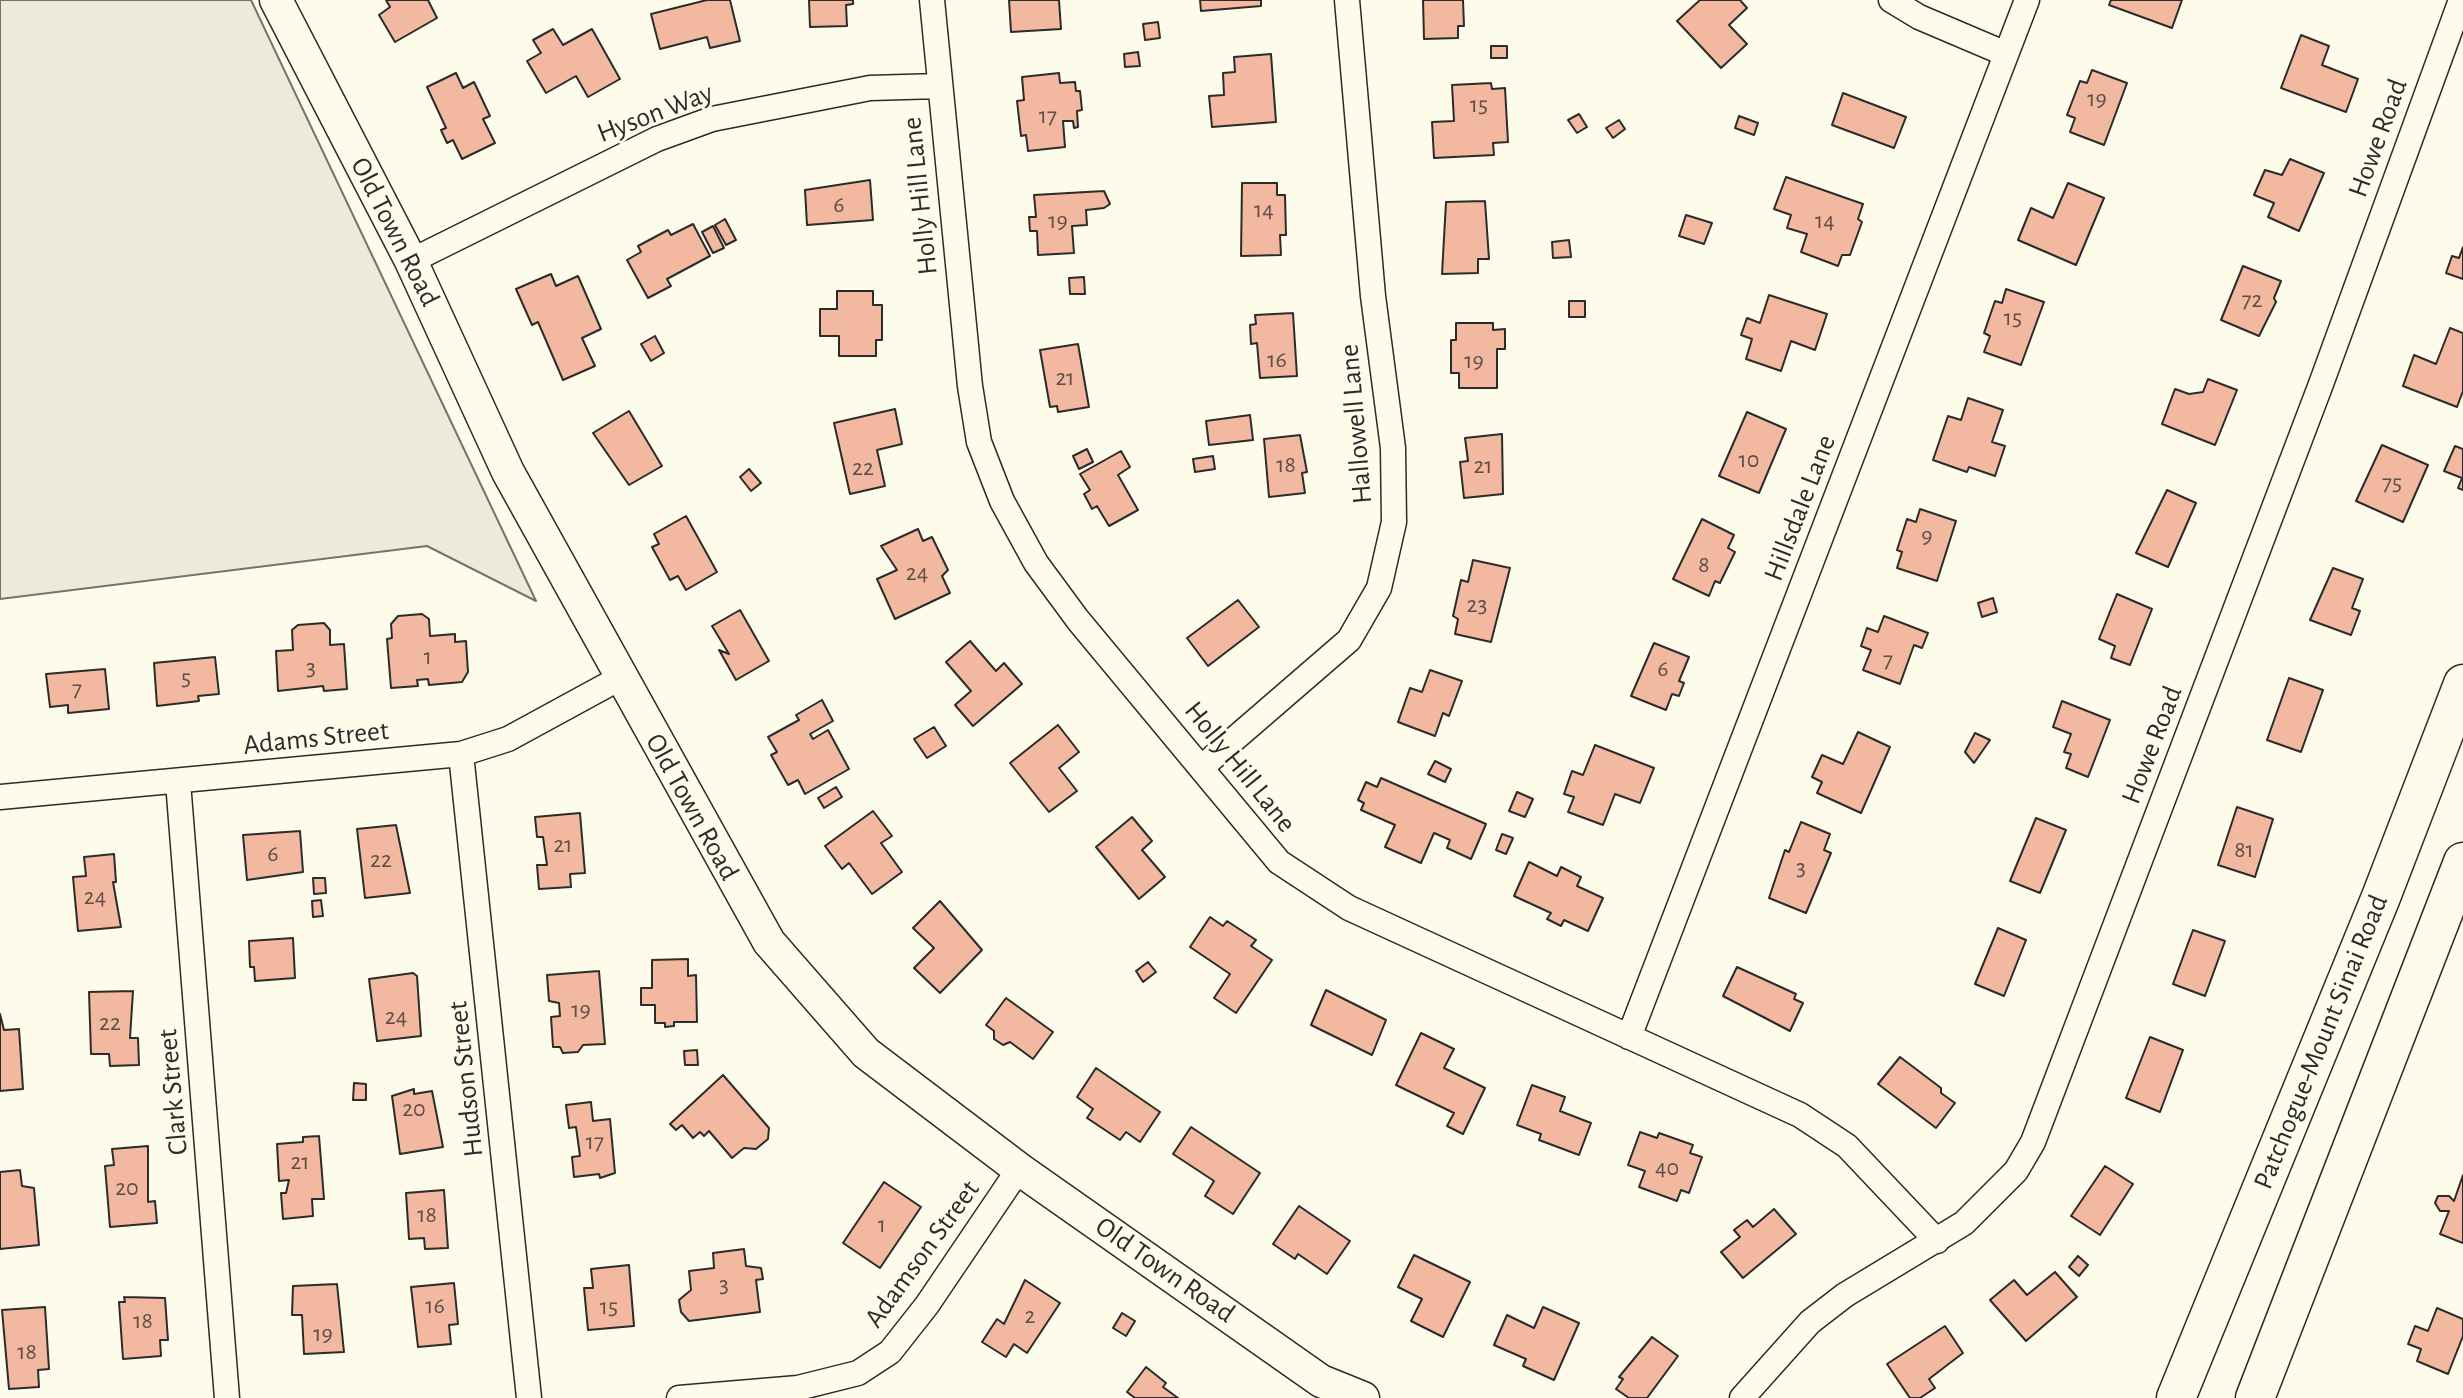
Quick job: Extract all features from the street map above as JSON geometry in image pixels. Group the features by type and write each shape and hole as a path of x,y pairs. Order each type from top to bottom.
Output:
{"highway":[{"name":"Patchogue-Mount Sinai Road","path":"2176,1398 2381,897 2463,684"},
{"path":"2255,1398 2463,862"}],"main road":[{"name":"Old Town Road","path":"276,0 411,261 508,472 769,942 866,1053 1019,1169 1321,1381 1363,1398"}],"street":[{"name":"Holly Hill Lane","path":"932,0 970,386 979,442 1002,501 1036,563 1078,620 1279,862 1349,908 1800,1115 1847,1146 1937,1241"},
{"name":"Hallowell Lane","path":"1202,767 1349,640 1379,588 1394,522 1393,448 1373,296 1347,0"},
{"path":"1891,0 1919,17 2006,54"},
{"name":"Hillsdale Lane","path":"1629,1037 2027,0"},
{"name":"Howe Road","path":"1742,1398 1810,1322 1845,1295 1964,1223 2016,1171 2033,1142 2321,384 2457,1"},
{"name":"Hyson Way","path":"411,261 604,164 712,119 870,88 939,86"},
{"name":"Adams Street","path":"0,797 461,754 508,739 620,678"},
{"name":"Hudson Street","path":"461,754 529,1398"},
{"name":"Clark Street","path":"178,782 227,1398"},
{"name":"Adamson Street","path":"679,1398 786,1394 858,1373 890,1352 1019,1169"}],"shaded area":[{"path":"0,0 251,0 536,601 427,546 0,599"}],"building":[{"path":"386,0 428,0 437,18 395,42 379,15 390,7"},
{"path":"707,0 730,0 740,41 710,48 707,37 660,49 651,14"},
{"path":"809,0 853,0 853,4 846,5 847,26 810,27"},
{"path":"1009,0 1059,0 1061,29 1011,32"},
{"path":"1200,0 1261,0 1261,6 1201,11"},
{"path":"1423,0 1463,0 1464,26 1458,26 1458,38 1424,39"},
{"path":"1700,0 1740,0 1747,8 1729,25 1747,44 1721,68 1677,21"},
{"path":"2111,0 2182,0 2172,28 2109,5"},
{"path":"1158,22 1160,38 1145,40 1143,24"},
{"path":"553,29 563,45 592,29 620,79 588,97 576,76 546,93 527,61 541,53 533,40"},
{"path":"2301,35 2329,46 2322,65 2358,79 2346,112 2281,88"},
{"path":"1491,46 1507,46 1507,58 1491,58"},
{"path":"1138,52 1140,66 1125,67 1124,54"},
{"path":"1271,54 1276,122 1212,127 1209,96 1224,95 1223,73 1235,72 1234,57"},
{"path":"2092,70 2127,83 2104,145 2070,132 2075,118 2067,115 2080,81 2087,83"},
{"path":"456,73 463,88 474,82 490,116 483,119 495,143 462,159 453,140 447,143 441,130 446,128 427,87"},
{"path":"1059,73 1060,83 1075,82 1076,91 1080,91 1082,110 1077,111 1078,127 1074,128 1073,121 1063,121 1065,147 1028,151 1026,135 1021,136 1017,101 1024,100 1022,77"},
{"path":"1491,83 1492,89 1505,88 1508,142 1493,143 1494,155 1434,158 1432,122 1454,121 1452,85"},
{"path":"1843,93 1906,117 1894,148 1832,125"},
{"path":"1579,114 1587,127 1577,133 1568,120"},
{"path":"1739,116 1758,123 1754,135 1735,128"},
{"path":"1619,120 1625,129 1613,138 1606,128"},
{"path":"2290,159 2324,173 2299,231 2268,217 2274,203 2254,195 2265,170 2282,175"},
{"path":"1786,177 1863,204 1858,219 1862,222 1850,255 1842,255 1838,266 1801,252 1807,234 1787,228 1791,215 1774,209"},
{"path":"870,180 873,220 807,225 805,190"},
{"path":"1242,183 1277,183 1277,195 1285,195 1286,235 1280,235 1281,255 1241,256"},
{"path":"2068,183 2104,198 2076,265 2018,240 2031,208 2053,218"},
{"path":"1104,191 1110,204 1104,208 1086,210 1087,225 1072,226 1074,253 1038,255 1037,231 1030,231 1029,217 1036,217 1034,195"},
{"path":"1485,201 1489,259 1478,259 1478,273 1442,274 1446,202"},
{"path":"1686,215 1712,223 1704,244 1679,236"},
{"path":"725,219 736,240 726,245 715,225"},
{"path":"693,224 710,256 667,279 671,286 648,298 627,260 641,252 638,246 668,230 671,235"},
{"path":"713,226 724,248 713,253 702,232"},
{"path":"1569,240 1571,257 1553,258 1552,242"},
{"path":"2463,247 2463,279 2446,273 2452,256 2459,258"},
{"path":"2243,266 2281,281 2274,298 2276,302 2259,336 2221,320"},
{"path":"551,274 556,286 578,276 601,329 582,338 595,366 563,380 538,322 532,325 516,289"},
{"path":"1084,277 1085,294 1070,294 1069,278"},
{"path":"2006,289 2044,302 2021,365 1984,352 1990,336 1984,333 1995,301 2002,303"},
{"path":"837,291 873,291 873,305 882,305 882,340 876,340 876,356 839,356 839,336 820,336 820,309 837,309"},
{"path":"1769,295 1827,314 1815,350 1791,341 1781,371 1746,359 1752,339 1741,335 1747,318 1760,323"},
{"path":"1569,301 1585,301 1585,317 1569,317"},
{"path":"1293,313 1297,376 1260,378 1257,343 1251,344 1250,325 1256,324 1255,315"},
{"path":"1456,323 1493,323 1493,330 1505,329 1505,349 1497,349 1497,388 1459,388 1459,373 1451,373 1451,340 1456,340"},
{"path":"2450,328 2463,333 2463,391 2457,407 2403,386 2414,355 2436,364"},
{"path":"655,336 664,353 651,361 641,344"},
{"path":"1078,344 1089,407 1058,412 1057,406 1050,407 1040,350"},
{"path":"2208,379 2237,390 2215,445 2162,424 2175,389 2189,394 2203,392"},
{"path":"1968,398 2003,410 1992,442 2005,446 1995,476 1969,467 1967,472 1933,460 1948,416 1961,420"},
{"path":"895,409 902,444 877,450 885,486 850,494 834,423"},
{"path":"629,411 662,466 629,485 593,433"},
{"path":"1747,412 1786,429 1759,493 1719,476"},
{"path":"1250,415 1253,440 1209,445 1206,421"},
{"path":"1502,434 1503,494 1464,498 1460,462 1468,461 1465,438"},
{"path":"1300,435 1307,472 1302,473 1305,493 1269,497 1264,439"},
{"path":"2382,445 2428,465 2403,522 2356,501"},
{"path":"2455,446 2463,449 2463,490 2458,488 2462,478 2444,471"},
{"path":"1087,449 1093,462 1079,469 1073,456"},
{"path":"1121,451 1130,467 1118,475 1138,510 1109,526 1097,506 1092,509 1084,494 1090,490 1080,474"},
{"path":"1213,456 1215,469 1195,472 1193,459"},
{"path":"749,469 761,483 751,491 740,477"},
{"path":"2167,490 2196,503 2168,567 2136,553"},
{"path":"1920,509 1956,521 1937,581 1897,568 1902,552 1897,550 1907,519 1916,522"},
{"path":"686,516 717,572 686,590 678,576 670,580 652,547 659,544 654,534"},
{"path":"1702,519 1734,535 1728,548 1735,552 1720,583 1715,581 1709,596 1673,579"},
{"path":"918,529 923,541 932,537 948,570 942,576 950,593 895,619 877,579 897,570 881,546"},
{"path":"1473,560 1510,568 1491,642 1455,634 1458,619 1453,616 1461,580 1468,582"},
{"path":"2333,568 2363,579 2352,608 2360,611 2351,635 2310,620"},
{"path":"2117,594 2152,609 2130,665 2111,658 2115,646 2099,639"},
{"path":"1993,598 1997,612 1982,617 1978,603"},
{"path":"1238,600 1259,627 1208,666 1187,638"},
{"path":"740,610 769,661 736,680 719,650 729,654 712,626"},
{"path":"422,614 429,619 430,636 455,634 455,642 466,641 468,672 462,682 429,685 428,679 417,680 418,686 391,688 387,639 392,638 391,624 398,616"},
{"path":"1884,616 1928,633 1922,648 1914,645 1900,684 1863,670 1871,650 1861,646 1867,628 1878,632"},
{"path":"324,623 330,630 330,645 344,644 347,689 324,691 323,686 278,691 276,651 293,650 292,630 298,625"},
{"path":"970,641 996,671 1004,663 1022,684 973,726 955,705 971,691 946,662"},
{"path":"1654,643 1689,657 1679,681 1684,683 1679,696 1672,694 1666,710 1631,696"},
{"path":"215,657 219,694 198,696 199,701 157,706 154,663"},
{"path":"105,669 109,709 68,713 68,705 50,707 46,674"},
{"path":"1430,670 1462,681 1449,716 1443,713 1435,736 1398,722 1410,688 1422,692"},
{"path":"2289,678 2323,690 2301,752 2267,740"},
{"path":"822,700 833,721 810,734 813,739 828,730 849,769 805,794 798,780 788,785 771,755 777,752 768,737 799,720 796,715"},
{"path":"2062,701 2110,720 2088,777 2066,768 2071,754 2064,752 2071,734 2053,727"},
{"path":"1058,725 1079,752 1059,768 1077,791 1049,812 1010,763"},
{"path":"934,727 946,746 927,758 914,739"},
{"path":"1858,732 1890,747 1861,813 1817,793 1822,782 1812,777 1822,755 1843,764"},
{"path":"1975,733 1990,740 1974,763 1965,752"},
{"path":"1595,745 1654,768 1640,803 1615,794 1603,825 1568,812 1574,797 1564,794 1572,771 1583,775"},
{"path":"1435,761 1451,769 1445,782 1428,774"},
{"path":"1381,778 1486,824 1471,859 1447,848 1450,840 1434,833 1421,863 1385,847 1395,825 1361,810 1364,803 1358,800 1366,782 1377,787"},
{"path":"836,787 842,797 824,808 818,798"},
{"path":"1517,792 1533,799 1525,817 1509,811"},
{"path":"2237,807 2273,819 2255,877 2218,865"},
{"path":"873,811 892,836 881,843 902,872 872,894 849,863 842,869 825,846"},
{"path":"580,813 585,873 570,874 571,887 539,889 537,865 547,865 543,837 537,837 535,817"},
{"path":"1132,817 1152,841 1142,850 1165,877 1139,899 1096,847"},
{"path":"2036,818 2066,830 2040,893 2010,881"},
{"path":"1801,822 1830,834 1824,850 1831,853 1806,913 1769,898 1785,850 1789,852"},
{"path":"396,825 410,893 365,898 357,829"},
{"path":"300,831 303,872 247,880 243,835"},
{"path":"1502,834 1513,838 1506,854 1496,850"},
{"path":"114,854 116,882 113,882 121,927 78,931 73,877 86,876 84,857"},
{"path":"1529,862 1557,876 1561,867 1581,877 1577,886 1603,898 1588,931 1564,920 1561,926 1547,919 1551,913 1514,896"},
{"path":"313,878 325,878 326,893 314,894"},
{"path":"321,900 323,916 313,917 312,901"},
{"path":"940,901 982,950 940,993 914,968 934,948 913,928"},
{"path":"1210,917 1223,926 1227,921 1256,940 1251,946 1272,960 1236,1013 1214,998 1230,974 1190,947"},
{"path":"1998,928 2026,940 2004,996 1975,984"},
{"path":"2193,930 2225,941 2205,996 2173,984"},
{"path":"293,938 295,978 255,981 254,967 250,967 249,941"},
{"path":"688,959 688,976 696,975 697,1022 674,1022 674,1026 665,1027 665,1023 655,1023 655,1005 641,1005 641,988 652,988 652,960"},
{"path":"1148,962 1156,972 1143,982 1136,971"},
{"path":"1737,967 1796,994 1794,999 1803,1003 1790,1031 1723,996"},
{"path":"599,971 605,1044 583,1045 578,1052 563,1053 560,1047 553,1047 551,1017 560,1016 559,1003 549,1001 547,975"},
{"path":"413,973 417,976 421,1036 377,1041 369,979"},
{"path":"1326,990 1386,1020 1372,1055 1311,1025"},
{"path":"133,991 130,1038 138,1038 139,1065 110,1066 109,1054 91,1054 89,992"},
{"path":"1006,998 1053,1032 1033,1059 1010,1042 1003,1045 994,1039 994,1031 986,1025"},
{"path":"0,1014 4,1030 19,1029 23,1089 0,1091"},
{"path":"1421,1033 1454,1049 1444,1068 1485,1088 1463,1134 1447,1126 1454,1113 1396,1085"},
{"path":"2150,1037 2183,1050 2160,1112 2126,1098"},
{"path":"697,1050 698,1065 685,1065 684,1051"},
{"path":"1900,1057 1941,1088 1941,1093 1955,1103 1936,1128 1878,1084"},
{"path":"1096,1068 1160,1112 1140,1142 1126,1132 1120,1140 1087,1118 1093,1109 1077,1097"},
{"path":"723,1075 769,1128 768,1139 756,1149 744,1148 732,1158 709,1131 704,1136 700,1132 693,1138 682,1125 676,1130 670,1124"},
{"path":"354,1083 366,1084 366,1100 353,1100"},
{"path":"1532,1085 1565,1097 1560,1111 1591,1123 1579,1155 1539,1140 1541,1134 1517,1125"},
{"path":"414,1089 414,1094 432,1091 443,1147 400,1154 392,1096"},
{"path":"591,1102 593,1121 610,1119 615,1173 600,1178 599,1174 574,1177 572,1157 580,1156 576,1127 569,1128 566,1105"},
{"path":"1191,1127 1260,1173 1233,1214 1205,1196 1214,1181 1173,1154"},
{"path":"1640,1132 1657,1138 1659,1133 1693,1145 1690,1153 1702,1157 1689,1193 1681,1190 1677,1201 1639,1187 1645,1171 1628,1165"},
{"path":"319,1136 324,1199 312,1199 313,1216 283,1219 281,1193 286,1193 289,1180 279,1181 277,1144 303,1142 303,1137"},
{"path":"148,1146 148,1202 155,1201 157,1223 110,1227 105,1166 114,1165 112,1149"},
{"path":"2105,1166 2133,1184 2100,1235 2071,1216"},
{"path":"20,1170 22,1186 34,1188 39,1245 0,1249 0,1172"},
{"path":"2463,1175 2463,1243 2440,1234 2449,1211 2440,1211 2435,1203 2438,1196 2449,1196 2454,1201"},
{"path":"884,1182 921,1207 880,1268 843,1243"},
{"path":"444,1190 448,1248 425,1249 424,1238 409,1239 406,1193"},
{"path":"1299,1206 1350,1241 1327,1274 1298,1254 1295,1259 1273,1244"},
{"path":"1774,1209 1796,1234 1743,1278 1721,1252 1740,1237 1734,1230 1747,1220 1753,1227"},
{"path":"744,1249 746,1266 761,1268 763,1279 756,1280 760,1312 689,1321 681,1312 679,1300 691,1290 689,1271 714,1268 713,1253"},
{"path":"1414,1255 1470,1282 1443,1337 1411,1321 1422,1299 1398,1287"},
{"path":"2078,1256 2088,1265 2079,1276 2069,1267"},
{"path":"629,1265 634,1326 588,1330 584,1288 593,1288 591,1269"},
{"path":"2055,1272 2077,1297 2026,1341 1990,1300 2014,1280 2027,1295"},
{"path":"1025,1280 1060,1303 1027,1353 1014,1344 1006,1357 982,1342 997,1319 1004,1324"},
{"path":"454,1283 458,1324 449,1325 451,1344 418,1347 411,1287"},
{"path":"337,1284 344,1352 304,1354 302,1315 292,1315 293,1286"},
{"path":"124,1297 165,1298 168,1340 160,1340 161,1356 123,1359 119,1302 125,1302"},
{"path":"45,1307 49,1369 38,1370 39,1387 9,1389 2,1310"},
{"path":"1543,1307 1579,1323 1554,1380 1523,1366 1526,1359 1494,1345 1507,1315 1534,1328"},
{"path":"2437,1308 2463,1319 2463,1336 2448,1374 2417,1361 2421,1349 2408,1344 2415,1326 2428,1331"},
{"path":"1122,1313 1135,1321 1126,1336 1113,1328"},
{"path":"1945,1326 1963,1353 1929,1379 1935,1388 1920,1398 1910,1398 1887,1364"},
{"path":"1652,1337 1678,1356 1647,1398 1629,1398 1616,1389 1623,1379 1619,1377"},
{"path":"1146,1367 1166,1383 1163,1387 1178,1398 1135,1398 1127,1392"}]}
